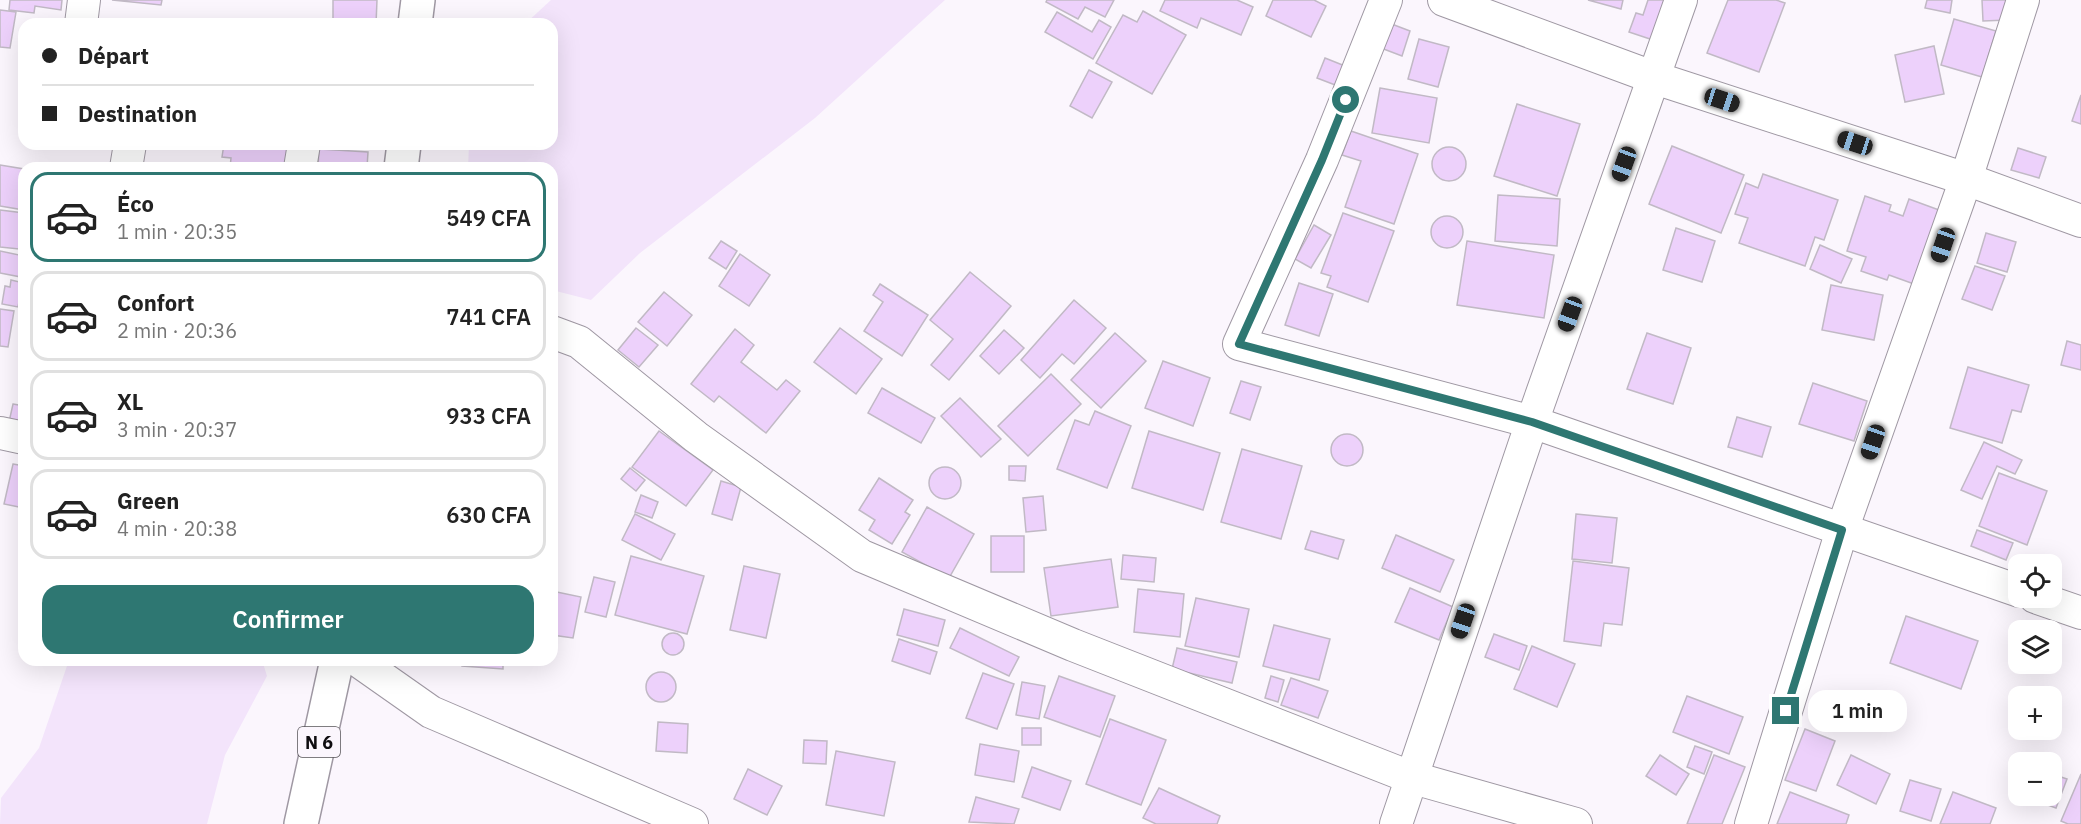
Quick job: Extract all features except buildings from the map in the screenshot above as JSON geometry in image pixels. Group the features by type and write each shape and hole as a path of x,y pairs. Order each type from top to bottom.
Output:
{"main road":[{"path":"416,18 418,0"},
{"name":"N 6","path":"301,824 336,666"}],"street":[{"path":"82,18 84,0"},
{"path":"1386,0 1322,160 1239,344 1532,422 2008,587"},
{"path":"1444,0 1655,78 1966,179 2081,221"},
{"path":"1396,824 1410,777 1532,422 1681,0"},
{"path":"1751,824 1842,530 1966,179 2023,0"},
{"path":"558,334 579,342 696,437 862,556 1073,645 1410,777 1576,824"},
{"path":"0,433 18,437"},
{"path":"2062,606 2081,613"},
{"path":"366,666 431,712 692,824"}],"shaded area":[{"path":"551,0 945,0 815,118 640,253 591,300 558,292 558,162 468,162 469,150 558,150 558,18 532,18"},
{"path":"67,666 264,666 267,676 225,755 207,824 0,824 1,798 39,748"}],"route":[{"path":"1346,100 1322,160 1239,344 1532,422 1842,530 1786,711"}]}
